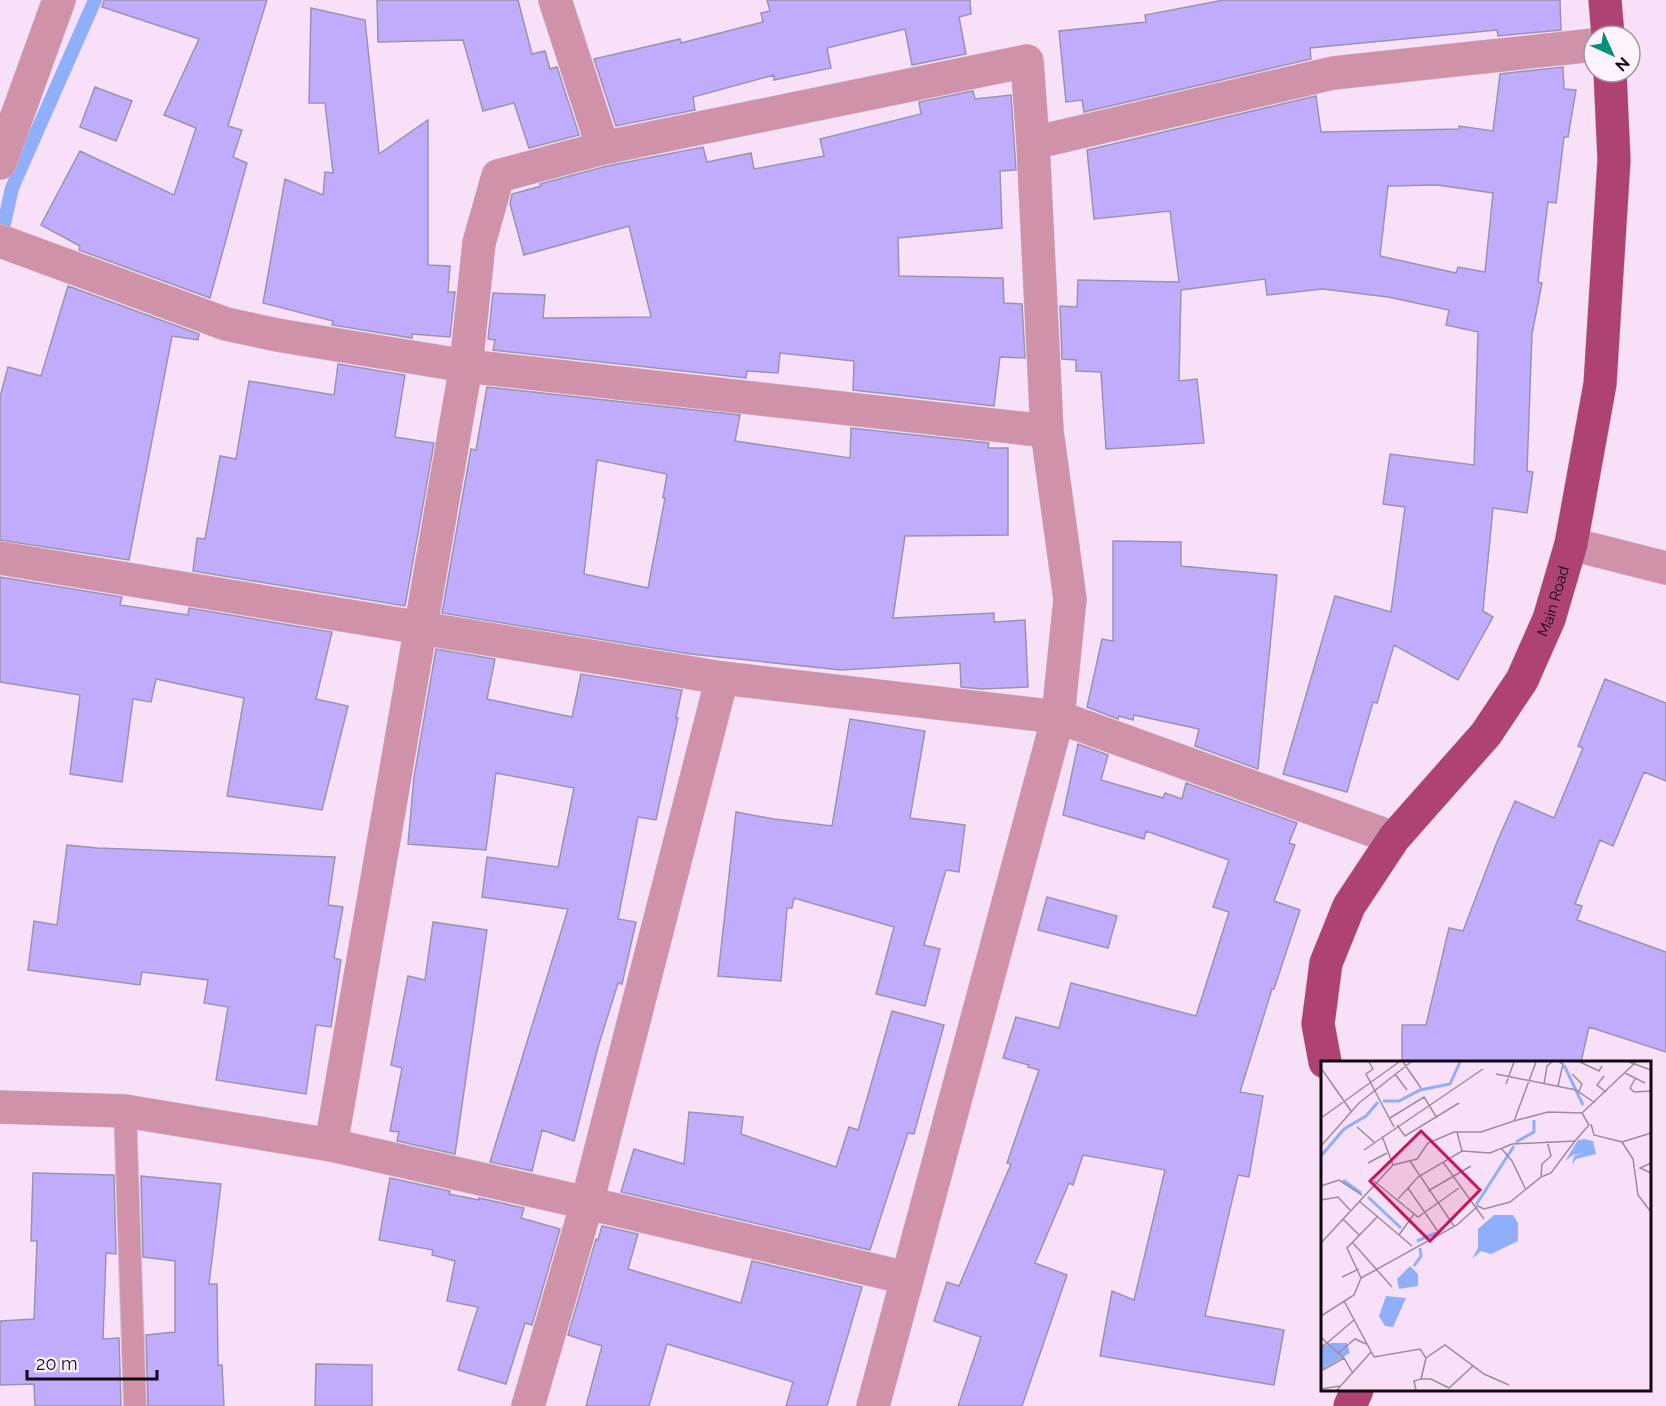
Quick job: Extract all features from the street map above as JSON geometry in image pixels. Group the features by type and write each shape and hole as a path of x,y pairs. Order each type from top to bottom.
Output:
{"main road":[{"path":"1605,0 1607,24"},
{"name":"Main Road","path":"1325,1061 1318,1024 1326,963 1349,906 1394,838 1486,734 1522,680 1549,619 1571,544 1600,384 1614,160 1611,84"},
{"path":"1350,1406 1356,1391"}],"street":[{"path":"0,163 60,0"},
{"path":"555,0 603,148"},
{"path":"1033,143 1333,73 1582,46"},
{"path":"331,1145 466,366 479,243 498,176 603,148 1028,61 1047,431 1070,599 1058,717 873,1406"},
{"path":"9,244 226,324 277,335 466,366 1047,431"},
{"path":"1571,544 1666,568"},
{"path":"0,558 722,678 1058,717 1394,838"},
{"path":"528,1406 587,1203 722,678"},
{"path":"0,1107 124,1111 331,1145 907,1278"}],"lane":[{"path":"124,1111 135,1406"}],"building":[{"path":"104,0 267,0 228,126 242,130 233,157 247,163 210,298 79,250 80,246 41,225 80,151 174,195 196,128 164,115 199,39 102,7"},
{"path":"377,0 518,0 532,54 545,51 550,69 557,67 579,135 529,148 514,103 483,111 463,40 378,42"},
{"path":"767,0 970,0 971,14 959,17 966,54 912,65 905,29 827,48 831,68 774,80 774,75 693,97 695,110 616,126 594,59 680,39 681,43 763,22 761,13 770,11"},
{"path":"1224,0 1560,0 1561,30 1498,36 1497,30 1310,48 1311,59 1084,112 1082,100 1066,102 1059,31 1146,22 1145,15"},
{"path":"311,8 365,20 379,154 428,120 428,265 450,266 448,292 455,292 450,337 412,334 412,338 332,325 333,321 263,303 285,179 323,195 325,172 333,173 325,103 309,103"},
{"path":"1563,67 1564,89 1576,90 1568,137 1564,137 1556,203 1548,202 1538,282 1542,283 1532,334 1527,471 1533,472 1527,513 1493,508 1483,611 1493,617 1458,680 1394,645 1377,703 1373,702 1347,792 1283,774 1335,596 1391,612 1405,507 1383,504 1390,454 1474,465 1478,332 1446,325 1449,310 1388,297 1323,289 1267,295 1265,279 1181,290 1179,381 1197,379 1204,443 1106,449 1101,372 1076,371 1076,360 1062,359 1060,306 1077,307 1078,280 1179,282 1170,211 1094,219 1087,150 1316,96 1321,132 1459,129 1459,126 1493,131 1500,74","holes":["1437,185 1493,193 1485,272 1458,267 1456,273 1380,256 1388,186"]},
{"path":"95,87 132,101 116,141 80,127"},
{"path":"973,91 975,99 1011,95 1016,170 1000,171 1002,228 898,238 899,276 1003,278 1004,303 1022,304 1025,358 1000,357 994,406 853,390 854,361 780,353 778,373 747,371 746,378 493,350 495,340 488,339 493,293 545,295 543,318 651,317 629,226 524,255 510,204 512,194 607,166 703,147 707,162 751,153 754,169 824,156 820,139 921,114 919,102"},
{"path":"68,286 199,334 198,340 172,336 129,560 0,540 0,397 8,367 41,376"},
{"path":"338,364 405,375 395,437 434,443 405,606 193,571 197,538 205,539 220,456 236,459 249,381 334,395"},
{"path":"487,387 740,415 735,441 850,458 851,428 989,443 988,448 1008,448 1008,535 905,536 893,618 994,613 994,622 1025,620 1028,687 982,689 961,687 960,663 841,670 690,654 442,613 471,449 476,450","holes":["597,460 667,474 663,498 665,498 648,588 584,574"]},
{"path":"1113,541 1181,542 1181,566 1277,575 1258,769 1195,746 1199,729 1134,715 1133,720 1119,716 1118,719 1087,707 1102,639 1113,641"},
{"path":"0,577 122,597 120,605 188,615 189,608 332,632 316,699 348,706 322,810 227,796 244,698 156,679 151,702 133,699 122,782 70,774 80,695 0,682"},
{"path":"436,649 495,659 487,699 572,717 581,674 682,690 656,820 638,817 618,919 636,922 622,984 618,983 598,1047 574,1141 542,1130 532,1171 490,1162 568,909 482,897 487,857 558,867 574,788 496,773 486,850 408,844 414,777"},
{"path":"1605,679 1666,703 1666,781 1644,772 1613,846 1600,840 1575,904 1582,906 1577,920 1666,952 1666,1052 1589,1027 1581,1061 1402,1061 1402,1025 1426,1025 1449,928 1463,931 1515,801 1554,818 1583,748 1578,746"},
{"path":"850,719 925,731 910,818 965,825 959,872 946,870 924,945 940,949 925,1006 876,994 894,927 794,898 792,908 787,908 781,981 718,976 736,812 832,826"},
{"path":"1078,744 1108,755 1101,780 1163,798 1165,793 1182,799 1186,783 1297,823 1289,843 1295,845 1274,901 1300,910 1274,989 1272,989 1240,1092 1263,1096 1249,1177 1238,1175 1205,1316 1284,1330 1274,1385 1100,1356 1112,1291 1134,1300 1165,1170 1083,1155 1073,1185 1069,1183 1035,1263 1067,1275 1022,1406 958,1406 981,1337 934,1321 947,1282 959,1286 1011,1164 1007,1163 1039,1070 1003,1058 1016,1017 1059,1028 1071,983 1196,1016 1229,912 1213,907 1229,860 1146,831 1144,839 1063,815"},
{"path":"67,845 335,857 328,905 343,907 334,958 341,960 331,1027 316,1025 306,1094 216,1080 228,1007 204,1003 208,980 142,972 140,985 28,970 34,921 57,925"},
{"path":"1047,897 1117,916 1108,948 1038,930"},
{"path":"433,922 487,930 455,1154 397,1141 399,1132 390,1131 402,1068 391,1065 408,976 425,980"},
{"path":"892,1011 944,1025 914,1134 908,1133 870,1250 621,1192 634,1149 684,1164 689,1112 743,1117 741,1134 836,1167 849,1127 858,1130"},
{"path":"33,1173 114,1175 116,1254 106,1253 103,1339 119,1338 121,1406 35,1406 34,1384 0,1385 0,1321 34,1319 37,1241 31,1241"},
{"path":"141,1176 221,1184 209,1284 217,1284 218,1365 222,1365 224,1406 148,1406 146,1335 175,1332 175,1261 143,1257"},
{"path":"390,1178 450,1191 449,1194 524,1208 521,1218 560,1229 532,1325 525,1323 506,1384 458,1370 478,1307 447,1301 455,1261 432,1255 433,1250 379,1240"},
{"path":"602,1226 638,1234 628,1269 741,1303 752,1261 862,1287 827,1406 786,1406 793,1382 667,1344 649,1406 586,1406 602,1346 568,1335 596,1239 598,1240"},
{"path":"316,1364 372,1365 372,1406 315,1406"}],"waterway":[{"path":"0,242 12,188 95,0"}]}
